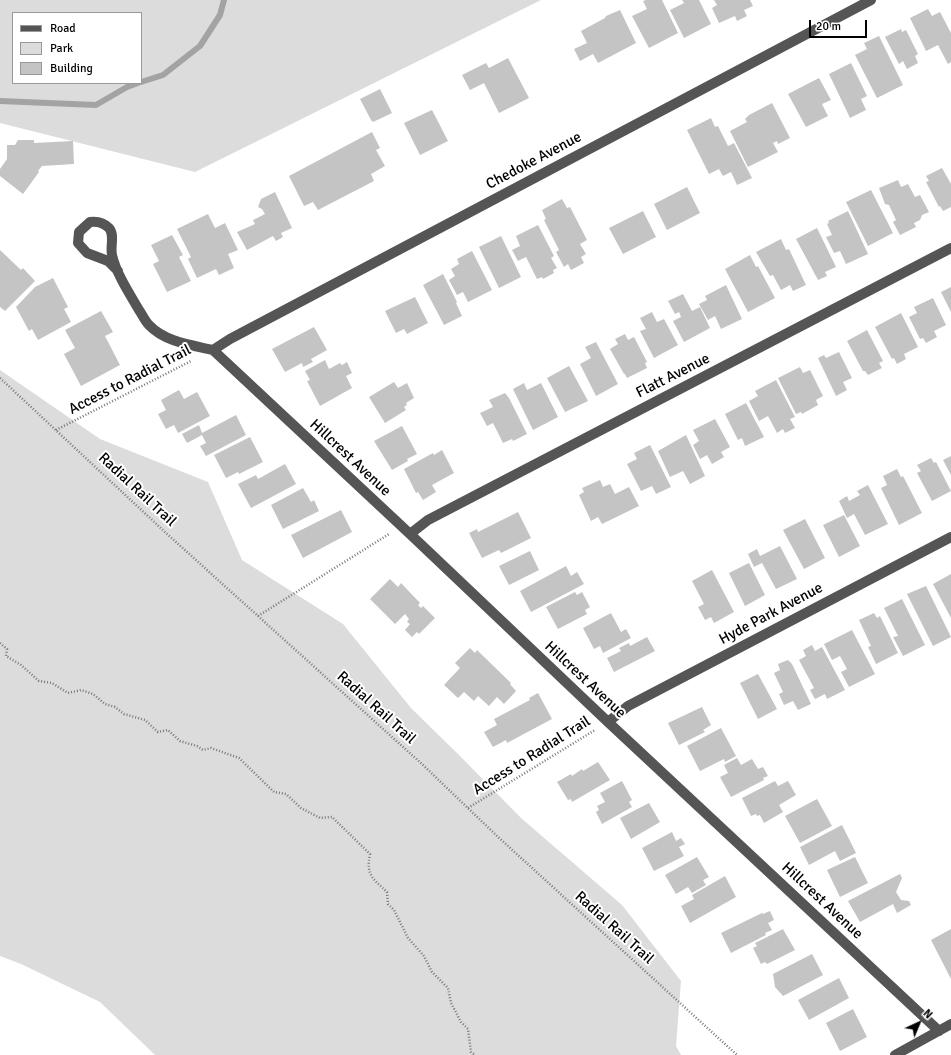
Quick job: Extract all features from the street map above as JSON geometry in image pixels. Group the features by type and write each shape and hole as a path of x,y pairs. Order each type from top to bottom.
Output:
{"street":[{"name":"Chedoke Avenue","path":"213,350 244,331 871,0"},
{"path":"118,271 108,261 87,253 78,243 79,232 90,222 100,222 110,229 112,237 112,255 118,271 148,325 167,338 213,350"},
{"name":"Flatt Avenue","path":"410,534 428,520 951,248"},
{"name":"Hillcrest Avenue","path":"213,350 939,1031"},
{"name":"Hyde Park Avenue","path":"608,722 628,706 951,537"},
{"path":"895,1055 951,1024"},
{"path":"902,1055 913,1045"}],"path":[{"name":"Access to Radial Trail","path":"56,430 213,350"},
{"name":"Radial Rail Trail","path":"0,378 166,533 423,765 737,1055"},
{"path":"258,616 402,527"},
{"path":"0,643 7,649 6,656 21,665 39,681 52,683 68,693 81,690 93,694 105,704 115,707 124,714 145,720 158,732 168,730 180,741 197,746 203,750 211,748 239,758 274,792 286,794 301,808 320,818 332,816 370,854 368,864 372,878 386,892 388,904 394,910 408,938 424,956 432,972 448,988 451,1002 461,1022 468,1029 471,1052 475,1055"},
{"name":"Access to Radial Trail","path":"468,808 608,722"}],"green space":[{"path":"0,0 541,0 195,172 0,123"},
{"path":"0,370 100,439 208,482 242,560 343,624 411,708 521,818 622,905 681,981 676,1046 681,1055 155,1055 100,1002 21,964 0,956"}],"building":[{"path":"662,0 678,33 649,48 632,16 647,9 643,1"},
{"path":"682,0 699,0 711,24 684,38 670,10 684,3"},
{"path":"714,0 750,0 753,6 744,10 747,16 737,21 735,16 719,23 712,8 717,5"},
{"path":"928,9 932,16 940,12 951,33 951,62 948,64 938,45 926,51 910,18"},
{"path":"620,10 636,43 598,63 593,54 580,61 574,49 587,43 581,31 605,18 606,16"},
{"path":"901,29 902,32 906,30 918,54 915,56 918,63 907,69 903,61 899,64 885,37"},
{"path":"879,36 903,85 877,98 855,55 867,49 864,43"},
{"path":"508,58 529,98 499,113 484,83 470,90 462,75 486,63 489,68"},
{"path":"851,63 867,96 861,99 866,110 850,118 829,74"},
{"path":"819,78 831,100 822,104 828,116 806,127 788,94"},
{"path":"380,89 392,113 373,122 360,99"},
{"path":"772,103 790,138 778,144 777,141 773,143 778,152 748,167 730,131 747,122 745,119 749,115"},
{"path":"432,110 448,141 420,155 404,123"},
{"path":"711,118 715,127 718,126 728,146 734,143 752,178 737,185 731,172 723,176 719,169 709,174 687,130"},
{"path":"372,132 380,148 376,150 385,166 371,174 374,181 318,210 313,202 304,206 289,176"},
{"path":"18,140 34,140 34,143 73,141 74,164 42,166 23,194 0,176 0,169 7,159 7,145 15,145"},
{"path":"942,168 951,184 951,207 943,211 940,206 939,207 926,182 929,181 926,176"},
{"path":"898,180 901,187 908,184 915,197 920,195 929,212 922,215 920,220 914,223 916,227 900,235 893,222 896,220 889,205 885,204 879,188"},
{"path":"687,187 700,213 667,230 654,204"},
{"path":"871,190 893,233 868,246 846,202"},
{"path":"275,192 292,228 281,233 283,237 276,241 273,236 247,250 237,232 255,224 253,220 265,214 262,209 258,207 261,199"},
{"path":"562,199 567,208 570,207 587,240 580,244 586,254 581,257 584,263 571,270 568,264 564,267 556,252 559,250 544,220 546,219 542,210"},
{"path":"643,211 656,237 623,254 609,228"},
{"path":"848,211 868,254 846,264 840,251 834,253 826,237 832,235 827,224 829,223 828,221"},
{"path":"208,214 215,228 225,223 238,250 228,254 234,268 219,275 216,269 197,278 188,259 191,257 177,229"},
{"path":"538,225 554,256 551,258 557,268 553,270 554,273 543,279 542,277 537,279 526,257 518,261 512,250 520,246 516,236"},
{"path":"817,228 836,267 825,272 827,276 818,280 796,239"},
{"path":"172,235 183,255 179,257 191,281 167,292 153,264 159,261 151,245"},
{"path":"501,236 521,277 499,288 479,247"},
{"path":"781,239 786,250 789,249 806,285 793,291 790,285 781,290 773,275 770,276 756,252"},
{"path":"0,250 21,270 23,268 35,281 5,311 0,307"},
{"path":"472,251 492,290 468,302 463,292 457,295 449,280 455,276 451,269 459,264 457,259"},
{"path":"750,255 756,267 758,266 775,298 748,312 725,269"},
{"path":"443,274 457,302 456,303 462,316 444,325 423,285"},
{"path":"53,278 68,307 64,309 71,322 38,340 32,329 29,331 16,307 35,287"},
{"path":"726,285 742,319 721,329 715,316 708,320 699,304 707,300 705,296"},
{"path":"951,287 951,312 941,292"},
{"path":"683,294 692,311 700,307 710,328 684,342 673,321 681,317 679,312 675,314 668,301"},
{"path":"415,297 428,323 407,334 404,329 396,333 385,311"},
{"path":"933,298 946,325 934,331 937,337 926,343 923,338 920,339 909,317 917,313 914,307"},
{"path":"101,311 113,332 105,336 120,365 81,386 64,354 75,348 65,330"},
{"path":"652,312 657,322 664,319 678,345 654,358 640,331 646,329 640,318"},
{"path":"901,313 918,347 904,354 906,359 897,364 894,358 892,359 875,327"},
{"path":"314,327 327,350 311,359 313,362 303,367 302,363 285,372 272,349"},
{"path":"867,330 883,361 879,363 882,368 868,375 865,371 863,371 847,341"},
{"path":"625,334 628,340 634,337 647,362 645,363 647,368 627,378 610,349 618,344 615,339"},
{"path":"596,342 618,384 596,396 580,364 591,358 585,347"},
{"path":"839,352 852,378 843,382 847,390 836,396 818,358 824,355 826,358"},
{"path":"325,360 329,369 340,363 342,365 347,362 352,373 346,376 352,388 320,406 307,381 310,380 305,371"},
{"path":"569,366 588,401 565,412 547,378"},
{"path":"800,367 803,373 810,370 823,396 816,400 818,405 802,414 801,412 796,414 778,378"},
{"path":"776,380 795,417 790,419 795,428 785,433 783,429 777,433 768,416 759,421 749,401 758,396 755,391"},
{"path":"394,382 398,388 407,383 414,398 406,403 407,405 404,407 406,410 385,423 369,397"},
{"path":"524,383 527,390 541,383 558,417 533,430 513,389"},
{"path":"179,390 184,399 197,392 210,416 178,433 174,425 166,429 158,414 166,410 161,400"},
{"path":"505,393 527,434 513,441 512,439 503,443 493,423 487,426 480,413 493,407 489,400"},
{"path":"746,403 764,437 745,446 742,438 738,440 725,414"},
{"path":"236,415 246,435 206,456 200,446 206,443 202,435 187,443 182,434 199,425 202,433"},
{"path":"715,419 730,447 721,452 724,457 712,464 707,455 700,459 693,445 699,441 693,430"},
{"path":"402,426 417,454 392,470 374,441"},
{"path":"686,435 705,476 690,484 683,471 670,477 658,451"},
{"path":"250,437 263,462 239,474 238,472 226,478 214,455"},
{"path":"650,445 671,487 656,494 652,486 641,491 627,464 637,459 634,453"},
{"path":"442,450 454,473 432,485 436,492 423,500 418,492 416,493 404,469 433,453 434,455"},
{"path":"951,456 951,475 943,460"},
{"path":"931,458 934,463 936,462 951,491 932,501 917,473 921,471 917,465"},
{"path":"285,464 296,484 251,508 238,484 256,475 258,479"},
{"path":"897,469 901,477 903,476 922,513 899,525 881,488 887,485 883,476"},
{"path":"600,480 603,487 610,484 615,494 629,487 639,506 602,524 598,517 591,521 579,495 584,492 582,488"},
{"path":"868,485 888,524 865,535 854,514 847,518 839,501 847,496 849,501 860,495 857,491"},
{"path":"303,488 311,502 314,500 319,511 283,529 271,505"},
{"path":"341,510 352,532 303,558 291,535"},
{"path":"518,512 531,538 501,553 499,550 482,558 469,533 477,529 478,532"},
{"path":"844,515 860,546 839,557 823,525"},
{"path":"805,519 825,558 804,569 783,530"},
{"path":"780,546 797,579 776,589 762,563 754,567 748,554 757,549 760,556"},
{"path":"530,551 539,570 509,585 499,566"},
{"path":"749,563 765,595 745,606 729,573"},
{"path":"566,566 571,576 577,572 584,584 531,612 520,591"},
{"path":"712,570 734,612 714,623 711,617 705,620 698,607 704,604 692,581"},
{"path":"951,574 951,618 933,584"},
{"path":"390,579 398,587 401,583 420,603 418,605 421,608 423,606 435,618 419,634 417,632 412,637 405,630 410,624 407,622 409,619 405,614 395,624 370,599"},
{"path":"926,586 951,637 933,646 907,594"},
{"path":"575,592 577,595 582,592 590,607 585,610 587,614 558,629 546,607"},
{"path":"902,599 925,645 903,656 893,637 898,636 884,608"},
{"path":"611,613 621,632 626,629 631,638 603,653 600,646 594,649 583,628"},
{"path":"874,613 877,618 880,616 898,653 876,664 868,647 871,646 859,620"},
{"path":"852,630 875,674 849,687 841,672 847,669 840,656 832,660 824,644"},
{"path":"647,637 655,651 614,672 607,658 621,651 619,648 629,643 630,646"},
{"path":"812,645 815,651 822,647 845,690 827,699 825,694 815,699 810,690 814,688 799,660 806,656 803,650"},
{"path":"470,648 475,653 477,650 511,683 510,684 516,691 504,704 497,697 489,706 478,696 474,701 464,692 458,698 444,685 460,668 455,663"},
{"path":"788,660 792,664 811,704 798,710 793,701 784,705 779,694 783,692 774,673 780,670 778,664"},
{"path":"758,674 777,709 758,719 740,683"},
{"path":"538,693 552,719 507,743 506,740 493,747 484,732 497,725 494,719 530,700 529,698"},
{"path":"702,707 711,725 703,730 705,732 679,745 668,723"},
{"path":"721,728 736,756 725,762 724,759 700,771 687,746"},
{"path":"737,758 741,765 752,759 758,769 763,767 768,776 763,778 764,780 731,797 720,777 728,773 724,765"},
{"path":"598,762 610,780 572,802 571,799 568,800 557,782 571,774 572,776 582,769 583,771"},
{"path":"622,781 632,800 629,802 632,807 602,824 596,812 599,810 597,806 605,802 600,793"},
{"path":"775,781 778,786 788,781 796,795 779,805 783,812 764,823 760,815 757,816 756,814 751,816 742,798"},
{"path":"817,799 832,826 800,843 785,816"},
{"path":"649,803 660,822 631,839 620,818"},
{"path":"842,825 856,853 840,861 835,851 809,865 800,847"},
{"path":"672,832 676,841 681,838 685,844 679,847 684,856 654,871 642,848"},
{"path":"697,857 709,877 703,880 706,885 692,893 688,887 676,894 665,875"},
{"path":"855,857 868,883 840,897 827,870"},
{"path":"900,874 902,878 896,892 901,900 909,901 911,905 897,913 893,904 860,922 848,901"},
{"path":"725,876 736,897 690,923 681,906 694,899 692,895"},
{"path":"770,911 774,920 768,923 772,930 765,933 766,935 731,953 721,933 762,913 763,914"},
{"path":"783,929 795,950 767,964 765,962 761,964 753,948 757,946 755,943"},
{"path":"951,929 951,979 931,940"},
{"path":"812,954 823,975 783,996 775,987 773,974"},
{"path":"839,978 849,998 809,1020 798,1000"},
{"path":"853,1009 867,1037 840,1051 826,1023"}],"waterway":[{"path":"142,82 163,75 200,46 220,15 224,0"},
{"path":"0,101 96,105 127,87 135,84"}]}
